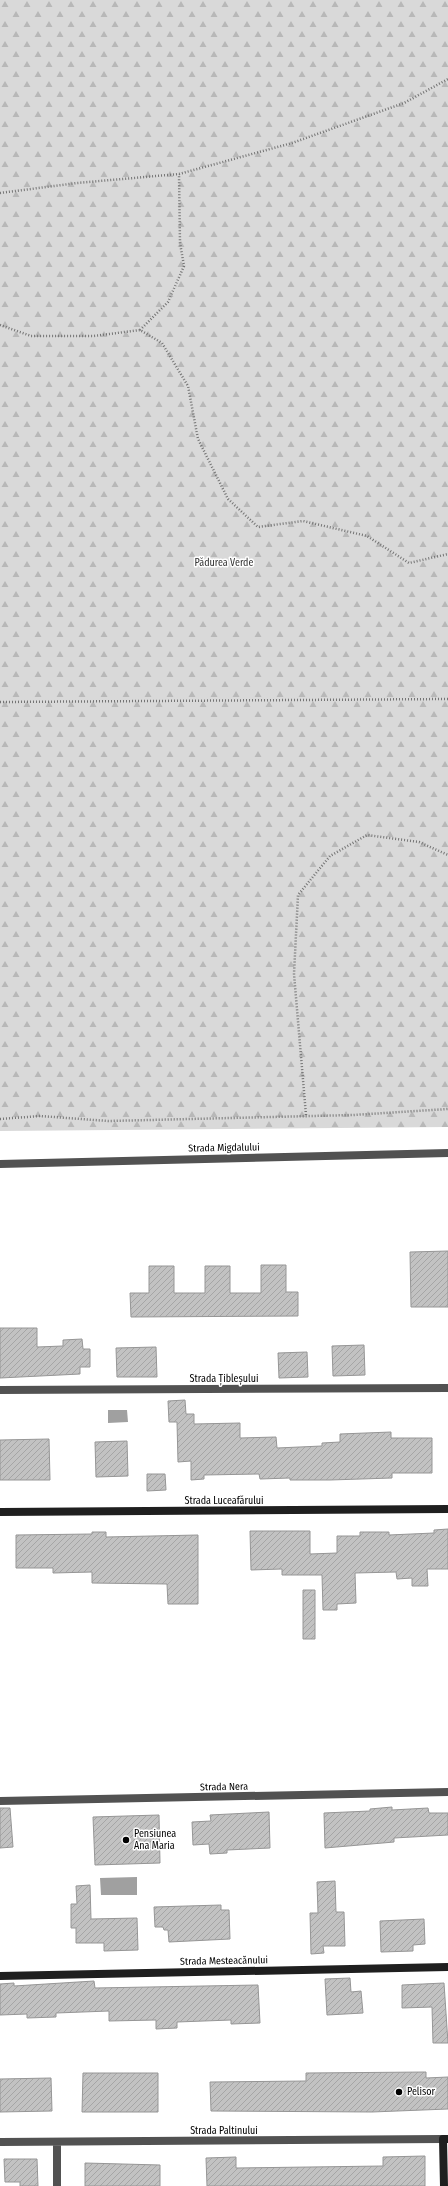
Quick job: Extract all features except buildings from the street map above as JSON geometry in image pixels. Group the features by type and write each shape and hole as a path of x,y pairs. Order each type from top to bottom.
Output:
{"street":[{"name":"Strada Migdalului","path":"0,1164 448,1153"},
{"name":"Strada Țibleșului","path":"0,1390 448,1388"},
{"name":"Strada Luceafărului","path":"0,1512 448,1509"},
{"name":"Strada Nera","path":"0,1801 448,1792"},
{"name":"Strada Mesteacănului","path":"0,1976 448,1967"},
{"name":"Strada Paltinului","path":"0,2142 446,2139"},
{"path":"444,2186 446,2139"},
{"path":"57,2142 57,2186"}],"path":[{"path":"0,193 77,182 180,174 292,143 397,106 448,79"},
{"path":"0,325 31,336 94,336 140,330 168,302 184,266 180,242 180,174"},
{"path":"140,330 162,344 188,386 198,439 221,486 228,499 258,526 303,521 353,532 367,536 409,563 448,554"},
{"path":"0,702 448,699"},
{"path":"306,1115 294,974 298,895 330,856 367,835 419,842 448,855"},
{"path":"0,1120 40,1116 108,1121 353,1115 448,1109"}],"green space":[{"name":"Pădurea Verde","path":"0,0 448,0 448,1127 0,1131"}],"shaded area":[{"path":"108,1410 127,1410 128,1422 108,1423"},
{"path":"137,1877 137,1895 101,1895 100,1878"}],"place":[{"name":"Pensiunea Ana Maria","path":"126,1840"},
{"name":"Pelisor","path":"399,2092"}]}
